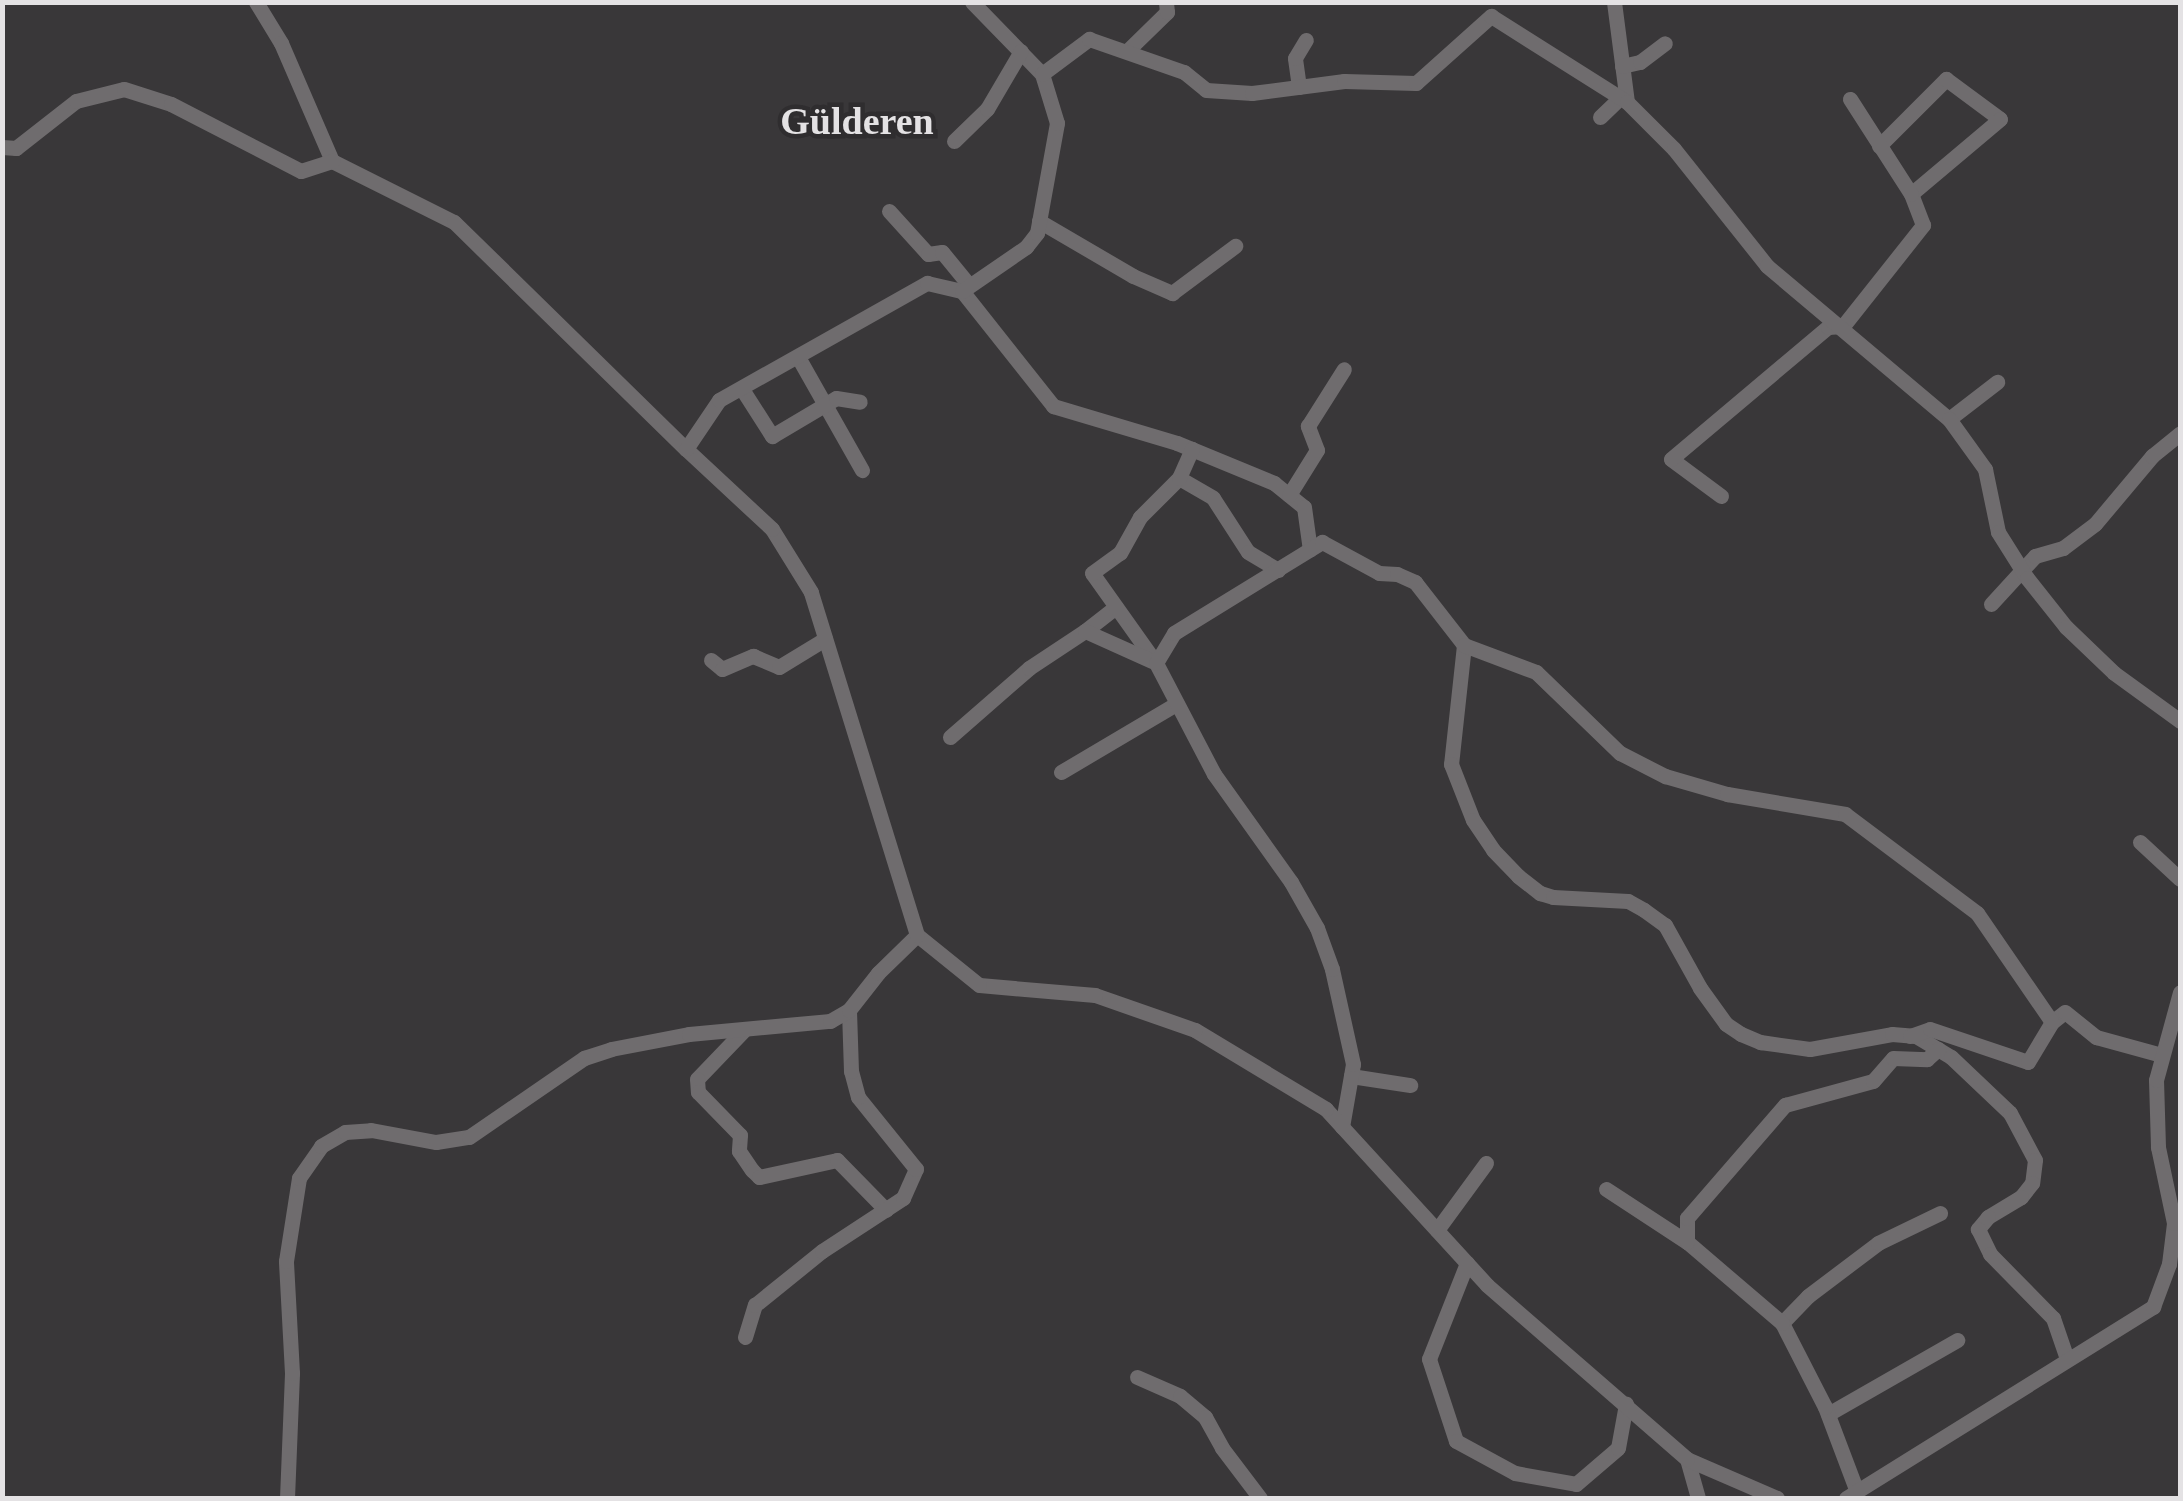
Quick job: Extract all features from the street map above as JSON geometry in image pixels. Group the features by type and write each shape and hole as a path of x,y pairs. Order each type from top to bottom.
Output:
{"street":[{"path":"256,2 281,43 332,161 454,222 772,529 811,592 916,935 979,985 1094,995 1195,1030 1326,1109 1467,1263 1687,1458 1777,1498"},
{"path":"686,449 719,400 927,282 965,288 1026,247 1039,222 1056,124 1042,74 972,2"},
{"path":"1614,2 1624,100"},
{"path":"1127,51 1167,12 1166,3"},
{"path":"1042,74 1089,39 1184,72 1206,90 1252,92 1344,81 1416,83 1492,9 1624,100 1674,149 1767,266 1949,419 1985,470 1998,532 2020,567 2090,650 2180,720"},
{"path":"1299,87 1295,58 1306,40"},
{"path":"1622,66 1640,62 1665,43"},
{"path":"954,141 987,109 1022,51"},
{"path":"1879,146 1946,79 2000,120 1911,194"},
{"path":"2,147 16,148 76,100 124,89 170,104 302,172 332,161"},
{"path":"1721,496 1670,459 1828,327 1842,326 1923,226 1911,194 1850,99"},
{"path":"1600,117 1624,100"},
{"path":"890,210 928,254 942,252 1054,406 1192,449 1274,483 1304,507 1310,550"},
{"path":"1039,222 1133,276 1172,293 1235,246"},
{"path":"798,357 862,470"},
{"path":"1288,495 1317,450 1308,426 1344,369"},
{"path":"1949,419 1997,382"},
{"path":"742,389 772,436 836,398 860,402"},
{"path":"1991,604 2020,567 2035,556 2063,548 2095,524 2152,456 2180,433"},
{"path":"1192,449 1179,478 1140,518 1120,553 1092,573 1156,663 1214,774 1292,882 1317,928 1332,969 1353,1064 1342,1127"},
{"path":"1179,478 1213,498 1248,552 1278,570"},
{"path":"1156,663 1174,633 1322,542 1378,574 1397,574 1415,582 1464,645 1536,672 1620,753 1665,776 1727,794 1845,814 1976,913 2052,1022"},
{"path":"950,737 1029,668 1116,607"},
{"path":"1085,631 1156,663"},
{"path":"712,660 722,670 752,656 779,667 825,639"},
{"path":"1464,645 1451,764 1474,820 1492,850 1518,876 1553,896 1628,901 1644,910 1665,925 1726,1024 1760,1042 1810,1049 1892,1034 1910,1036 1938,1050 1988,1090 2026,1138 2035,1160 2032,1183 1978,1228 1990,1254 2053,1318 2068,1360"},
{"path":"1062,772 1176,704"},
{"path":"2140,842 2178,875"},
{"path":"287,1498 292,1374 286,1261 299,1178 321,1146 346,1132 371,1130 436,1142 470,1137 584,1058 637,1042 830,1021 849,1010 878,972 916,935"},
{"path":"1606,1190 1687,1242 1782,1323 1828,1414 1851,1494 2153,1307 2176,1240 2158,1148 2156,1080 2180,992"},
{"path":"745,1337 755,1305 822,1251 903,1198 916,1169 858,1097 850,1071 849,1010"},
{"path":"1910,1036 1930,1030 2028,1062 2052,1022 2064,1012 2096,1037 2162,1055"},
{"path":"745,1028 696,1078 698,1092 740,1135 740,1151 752,1170 759,1177 837,1160 886,1210"},
{"path":"1687,1242 1687,1218 1785,1104 1873,1081 1893,1058 1928,1058 1938,1050"},
{"path":"1351,1076 1410,1085"},
{"path":"1436,1230 1486,1163"},
{"path":"1782,1323 1808,1296 1878,1243 1940,1214"},
{"path":"1467,1263 1429,1359 1456,1441 1515,1473 1576,1484 1618,1448 1626,1404"},
{"path":"1828,1414 1957,1340"},
{"path":"1137,1377 1180,1396 1205,1417 1222,1448 1260,1498"},
{"path":"1687,1458 1698,1498"}],"district":[{"name":"Gülderen","path":"857,122"}]}
